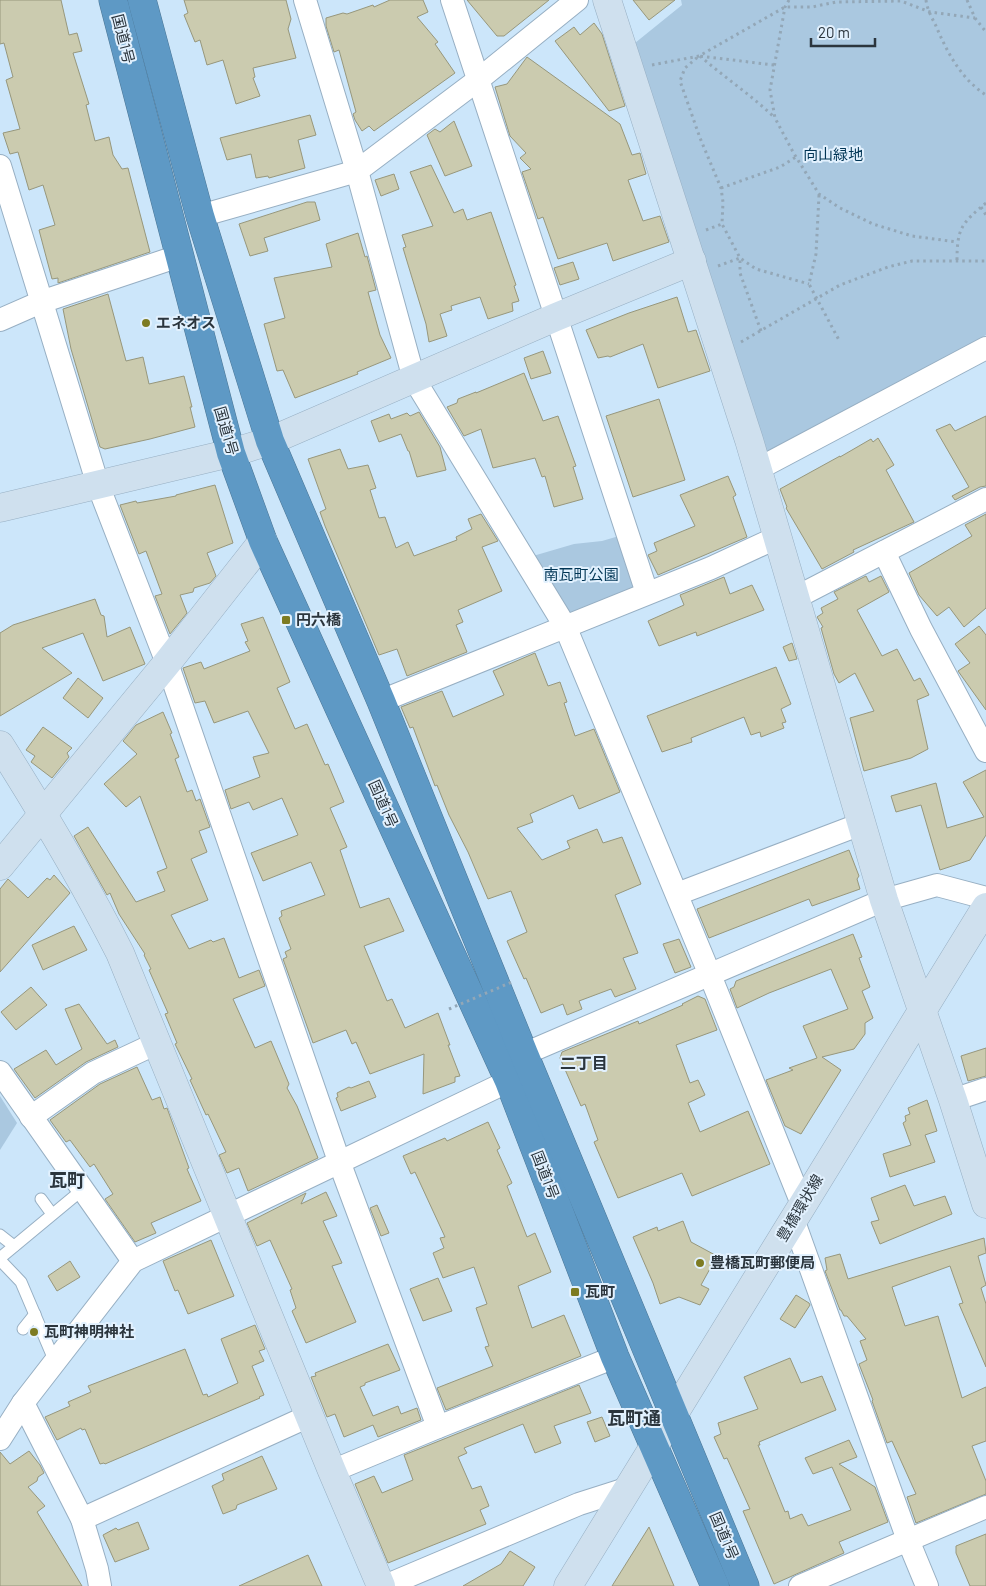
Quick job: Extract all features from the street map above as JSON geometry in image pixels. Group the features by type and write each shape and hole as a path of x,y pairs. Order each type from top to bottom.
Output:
{"highway":[{"name":"国道1号","path":"113,0 231,453 264,541 509,1082 615,1357 715,1586"},
{"name":"国道1号","path":"142,0 200,216 270,441 380,701 745,1586"}],"street":[{"path":"305,0 357,172 414,379 565,626 710,975 798,1212 908,1540 927,1586"},
{"path":"452,0 647,594"},
{"path":"200,216 357,172 478,80 577,0"},
{"path":"607,0 758,469 884,900 953,1100 986,1204"},
{"path":"0,166 98,485 168,663 340,1164 438,1427"},
{"path":"0,320 41,302 179,256"},
{"path":"0,508 231,453 270,441 556,317 692,261"},
{"path":"758,469 986,348"},
{"path":"795,598 986,499"},
{"path":"380,701 711,568 778,537"},
{"path":"0,866 168,663 264,541"},
{"path":"884,552 921,629 986,751"},
{"path":"0,745 43,813 95,903 120,953 309,1416 381,1586"},
{"path":"676,894 861,824"},
{"path":"524,1054 884,900 937,885 986,898"},
{"name":"豊橋環状線","path":"568,1586 986,907"},
{"path":"31,1117 93,1073 157,1043"},
{"path":"0,1072 133,1261"},
{"path":"0,1439 23,1403 133,1261 509,1082"},
{"path":"953,1100 986,1089"},
{"path":"332,1471 615,1357"},
{"path":"23,1403 82,1519 97,1569 100,1586"},
{"path":"82,1519 309,1416"},
{"path":"385,1586 579,1504 626,1489"},
{"path":"800,1586 986,1508"}],"lane":[{"path":"55,1362 21,1282 0,1259 82,1190"},
{"path":"41,1199 52,1214"},
{"path":"0,1234 14,1246"},
{"path":"23,1329 35,1314"}],"path":[{"path":"789,0 785,7 770,90 775,118 819,194 840,208 873,224 912,236 958,242"},
{"path":"926,0 954,64 986,96"},
{"path":"967,0 975,18 986,32"},
{"path":"809,284 756,269 740,258 722,224 723,202 721,188 700,138 680,81 685,68 699,56 785,7 812,7 836,2 901,1 930,12 975,18"},
{"path":"699,56 775,118"},
{"path":"630,71 663,62 699,56 774,65"},
{"path":"721,188 780,167 796,157"},
{"path":"819,194 816,254 809,284 840,342"},
{"path":"957,260 960,231 966,220 986,203"},
{"path":"981,207 986,215"},
{"path":"740,258 740,274 761,331"},
{"path":"722,354 840,285 888,267 912,261 986,261"},
{"path":"449,1009 512,982"}],"green space":[{"name":"向山緑地","path":"681,0 986,0 986,335 774,452 762,447 635,43 682,5"},
{"name":"南瓦町公園","path":"619,536 635,589 571,612 564,611 533,556 574,544 602,541"},
{"path":"0,1096 17,1123 0,1150"}],"building":[{"path":"0,0 61,0 69,35 77,33 82,51 73,53 89,104 86,105 95,141 109,137 113,155 122,169 128,168 150,252 58,283 58,278 52,279 39,230 55,225 43,185 29,190 18,152 10,154 3,133 20,129 6,80 13,77 4,43 0,44"},
{"path":"184,0 286,0 291,19 288,29 296,58 253,68 255,77 253,78 260,96 236,104 223,60 207,65 200,40 195,42 184,15 188,13"},
{"path":"390,0 423,0 428,12 417,17 438,42 435,44 455,73 374,131 369,126 362,131 353,114 356,112 339,50 334,52 326,26 326,18 343,13 347,14 373,5 374,7"},
{"path":"467,0 549,0 504,36 497,36"},
{"path":"633,0 675,0 649,20"},
{"path":"594,23 602,34 625,106 609,111 555,41 574,27 580,35"},
{"path":"527,57 620,124 632,155 640,153 646,174 628,180 643,221 660,216 669,242 613,261 607,243 558,259 543,217 538,219 522,172 531,169 520,158 526,153 510,136 495,87 507,84"},
{"path":"310,115 316,135 298,140 305,168 269,178 268,176 256,178 251,154 227,160 220,138"},
{"path":"454,121 472,166 445,176 427,135 435,129 440,132"},
{"path":"431,165 454,213 463,209 467,220 491,212 516,285 514,286 519,301 512,303 513,311 488,319 480,297 451,306 452,310 440,314 447,336 429,342 426,324 403,248 406,247 402,235 433,226 410,172"},
{"path":"394,174 399,189 381,196 375,180"},
{"path":"307,202 315,202 320,220 264,238 268,251 250,256 239,224"},
{"path":"358,233 365,257 367,256 376,290 368,292 380,335 391,358 357,372 358,374 295,398 283,370 277,371 264,324 285,318 274,278 332,267 326,244"},
{"path":"573,262 579,279 560,285 554,268"},
{"path":"108,294 126,361 143,357 149,384 184,376 195,427 105,449 100,447 71,349 63,309"},
{"path":"677,297 688,332 696,330 710,371 658,388 643,344 610,357 598,358 586,330"},
{"path":"543,351 551,373 531,379 524,358"},
{"path":"524,373 543,421 558,416 576,466 573,467 583,499 554,507 545,476 542,477 535,458 493,468 481,429 464,436 447,407 457,403 458,399"},
{"path":"659,399 685,480 633,497 606,416"},
{"path":"419,412 440,447 446,470 417,477 409,451 401,434 379,442 371,421 389,414 391,419 407,413 410,416"},
{"path":"986,416 986,486 980,487 955,500 952,496 969,487 936,430 950,424 955,431"},
{"path":"878,438 894,465 886,470 914,522 853,550 854,552 822,569 786,508 780,489 871,439 873,442"},
{"path":"340,449 348,469 368,465 376,488 370,490 379,518 385,517 396,548 408,542 414,556 457,540 456,537 472,529 468,519 481,514 498,541 482,547 502,591 458,610 463,622 456,625 467,652 407,676 397,649 379,655 325,526 320,512 326,509 308,459"},
{"path":"728,476 736,495 733,497 747,537 658,575 648,555 657,551 654,543 695,526 680,495"},
{"path":"215,485 233,543 207,553 216,576 210,583 194,588 193,592 180,595 187,613 170,634 155,596 162,594 146,551 139,554 120,505 176,496"},
{"path":"986,514 986,608 964,627 949,607 937,616 919,595 909,573 972,536 965,525"},
{"path":"866,576 869,582 881,576 889,592 857,610 882,656 897,649 914,681 920,678 929,695 917,700 928,749 911,758 864,771 850,718 874,711 855,673 839,683 834,674 821,628 823,627 817,617 823,613 821,608 838,599 834,592"},
{"path":"724,577 730,594 752,585 764,610 697,636 696,632 659,646 648,621 684,605 680,595"},
{"path":"95,599 101,615 104,616 107,637 130,627 145,664 103,681 83,633 42,648 72,673 0,716 0,633 13,625"},
{"path":"263,617 290,682 277,688 295,729 307,724 325,765 328,764 344,802 330,808 347,847 340,850 360,908 389,898 404,931 364,946 387,1001 392,999 405,1028 438,1013 450,1045 448,1045 460,1076 455,1077 455,1082 423,1094 424,1054 370,1074 356,1042 352,1044 346,1030 313,1043 283,959 287,957 285,952 291,949 279,918 282,916 281,911 325,895 311,862 263,881 251,853 298,835 282,798 253,810 249,802 231,809 225,790 260,777 253,757 269,753 248,711 214,723 205,701 195,703 183,668 201,662 204,669 250,651 245,642 248,641 241,624"},
{"path":"979,626 986,635 986,710 958,671 970,663 955,644"},
{"path":"792,643 797,659 789,661 783,647"},
{"path":"535,653 548,686 560,682 567,702 564,703 575,736 594,729 620,792 579,809 573,795 530,814 533,822 517,828 542,860 570,848 567,841 597,829 603,843 622,837 641,884 615,895 638,953 623,958 636,989 615,997 611,989 579,1001 582,1009 567,1015 563,1004 541,1013 507,941 527,932 511,891 488,899 437,785 435,786 413,727 410,728 401,707 442,691 453,717 504,695 493,671"},
{"path":"776,667 791,704 781,709 786,722 782,723 784,728 761,737 760,732 751,735 744,717 691,738 692,742 662,752 647,716"},
{"path":"78,678 103,698 88,718 63,698"},
{"path":"163,712 172,733 170,734 179,757 175,759 187,792 192,790 196,801 200,799 210,827 199,831 207,852 191,859 208,900 171,915 189,949 211,940 213,942 224,938 239,978 259,970 265,986 233,999 255,1048 271,1041 289,1084 287,1088 297,1106 318,1158 248,1191 239,1168 227,1173 219,1155 226,1152 208,1114 206,1115 190,1080 192,1079 175,1044 177,1043 165,1014 168,1013 149,970 151,969 145,954 119,914 110,893 107,895 74,836 88,827 136,902 165,891 157,872 167,868 140,796 126,807 104,784 137,754 123,741 136,725"},
{"path":"43,727 72,748 67,753 69,757 52,778 31,762 35,756 26,750"},
{"path":"986,770 986,835 970,860 940,870 921,805 896,812 891,796 936,783 947,828 984,817 963,782"},
{"path":"849,850 859,876 857,879 860,889 812,906 809,899 709,938 697,909"},
{"path":"54,875 70,893 0,972 0,889 8,879 28,898 47,878 50,880"},
{"path":"74,926 87,950 43,970 32,945"},
{"path":"853,934 862,957 859,958 870,987 862,991 873,1018 865,1023 865,1034 854,1049 822,1057 841,1070 801,1134 785,1126 766,1080 793,1070 789,1068 817,1058 803,1026 848,1009 831,969 769,993 737,1008 730,989 734,987 736,981"},
{"path":"679,939 691,967 675,973 663,944"},
{"path":"31,987 47,1005 16,1030 1,1012"},
{"path":"698,996 705,999 717,1030 676,1045 690,1083 698,1080 705,1095 688,1103 700,1132 748,1111 770,1164 692,1196 682,1173 618,1198 594,1142 598,1140 585,1104 581,1106 560,1058 562,1052 638,1021 639,1024 683,1005"},
{"path":"79,1004 107,1044 115,1040 118,1047 86,1062 35,1098 14,1069 46,1050 56,1065 82,1049 65,1009"},
{"path":"986,1048 986,1076 968,1081 961,1056"},
{"path":"137,1067 152,1100 160,1097 164,1109 167,1108 189,1168 187,1169 201,1201 151,1223 156,1233 135,1242 105,1199 113,1194 94,1164 90,1167 70,1140 66,1142 50,1120 100,1084"},
{"path":"369,1081 376,1097 341,1111 336,1098 338,1097 337,1093"},
{"path":"927,1100 937,1131 925,1135 935,1162 890,1177 883,1154 911,1145 903,1123 906,1121 905,1116 910,1114 908,1108"},
{"path":"488,1122 500,1148 497,1150 512,1183 507,1186 527,1237 535,1233 551,1272 518,1286 532,1328 564,1315 581,1356 446,1410 437,1388 493,1366 485,1347 489,1346 476,1308 487,1304 474,1267 443,1278 433,1253 444,1248 440,1238 445,1237 415,1172 411,1174 403,1156 445,1138 447,1141"},
{"path":"905,1185 914,1206 945,1196 952,1214 880,1244 871,1222 879,1220 871,1198"},
{"path":"326,1192 337,1216 323,1221 342,1263 332,1266 356,1322 306,1343 292,1311 296,1308 290,1290 292,1289 270,1240 257,1246 247,1223 306,1193 301,1204"},
{"path":"377,1205 389,1233 381,1236 370,1208"},
{"path":"683,1221 691,1242 717,1256 701,1285 709,1289 700,1305 679,1297 660,1304 633,1237 657,1227 658,1231"},
{"path":"984,1238 986,1253 978,1256 986,1285 981,1288 986,1304 986,1367 959,1304 963,1303 950,1266 892,1287 905,1326 938,1316 962,1398 986,1387 986,1441 972,1446 986,1481 986,1494 916,1523 907,1497 916,1494 892,1441 887,1443 859,1364 867,1360 860,1341 866,1339 840,1310 825,1271 827,1270 825,1258 840,1254 848,1279"},
{"path":"211,1240 234,1296 188,1314 178,1290 175,1291 163,1261"},
{"path":"70,1261 80,1277 57,1291 48,1276"},
{"path":"438,1278 452,1311 423,1321 410,1289"},
{"path":"796,1295 810,1305 795,1328 780,1319"},
{"path":"255,1325 265,1349 259,1351 264,1361 252,1366 264,1395 260,1398 105,1464 100,1464 85,1429 82,1430 81,1428 57,1440 45,1417 70,1406 68,1402 91,1392 88,1386 185,1349 203,1395 207,1394 208,1397 238,1383 221,1339"},
{"path":"388,1344 400,1370 365,1383 365,1385 360,1387 373,1416 398,1406 401,1414 417,1408 421,1420 378,1437 373,1425 344,1437 335,1414 327,1417 311,1377 316,1376 315,1373"},
{"path":"790,1358 801,1383 822,1376 836,1410 759,1442 760,1445 758,1445 785,1512 788,1511 790,1519 802,1514 808,1526 851,1510 832,1467 813,1474 805,1458 849,1440 857,1457 839,1464 875,1487 888,1522 839,1542 844,1553 774,1584 743,1511 750,1509 727,1458 724,1459 714,1437 721,1434 718,1423 758,1409 744,1377"},
{"path":"579,1385 591,1413 554,1426 561,1443 535,1453 523,1424 464,1448 467,1453 458,1457 472,1489 481,1486 489,1506 480,1510 486,1524 388,1563 355,1484 374,1476 382,1493 413,1480 404,1455"},
{"path":"602,1417 610,1436 595,1442 587,1422"},
{"path":"29,1451 44,1473 28,1487 45,1506 37,1512 82,1586 0,1586 0,1452 10,1464"},
{"path":"262,1456 277,1489 237,1505 236,1509 223,1514 212,1486 224,1480 222,1474"},
{"path":"138,1522 149,1549 115,1562 103,1535 116,1528 118,1530"},
{"path":"649,1527 674,1586 612,1586"},
{"path":"986,1534 986,1586 970,1586 956,1553 956,1546"},
{"path":"510,1551 535,1567 523,1586 463,1586 501,1564"},
{"path":"308,1555 322,1586 239,1586"}],"place":[{"name":"エネオス","path":"146,323"},
{"name":"円六橋","path":"286,620"},
{"name":"豊橋瓦町郵便局","path":"700,1263"},
{"name":"瓦町","path":"575,1292"},
{"name":"瓦町神明神社","path":"34,1332"}],"district":[{"name":"二丁目","path":"584,1063"},
{"name":"瓦町","path":"67,1181"},
{"name":"瓦町通","path":"634,1419"}]}
